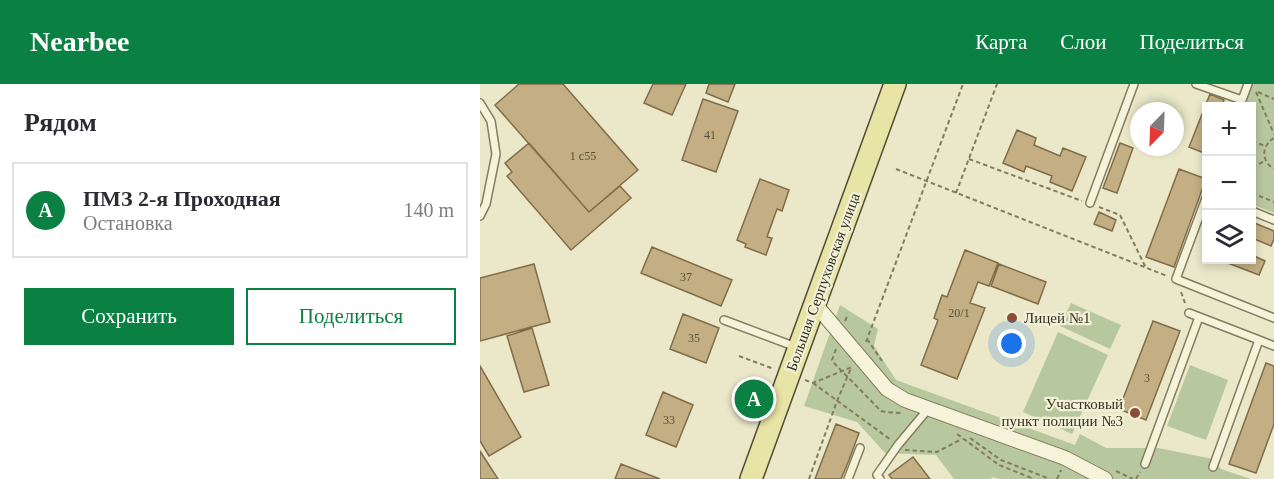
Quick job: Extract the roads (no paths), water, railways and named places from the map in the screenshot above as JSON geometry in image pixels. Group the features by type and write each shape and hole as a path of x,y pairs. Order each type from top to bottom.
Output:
{"main road":[{"name":"Большая Серпуховская улица","path":"751,479 895,84"}],"street":[{"path":"815,304 887,389 905,400 1065,458 1105,479"}],"lane":[{"path":"1090,203 1134,84"},
{"path":"1196,84 1239,102"},
{"path":"1241,102 1248,84"},
{"path":"480,103 491,121 496,154 486,204 480,216"},
{"path":"1202,209 1176,279 1274,318"},
{"path":"1256,213 1274,220"},
{"path":"1189,313 1274,346"},
{"path":"1145,464 1199,318"},
{"path":"724,320 799,348"},
{"path":"1213,467 1259,340"},
{"path":"880,479 877,476 898,445 929,408"},
{"path":"848,479 860,448"}],"place":[{"name":"Лицей №1","path":"1012,318"},
{"name":"ПМЗ 2-я Проходная","path":"754,399"},
{"name":"Участковый пункт полиции №3","path":"1135,413"}]}
